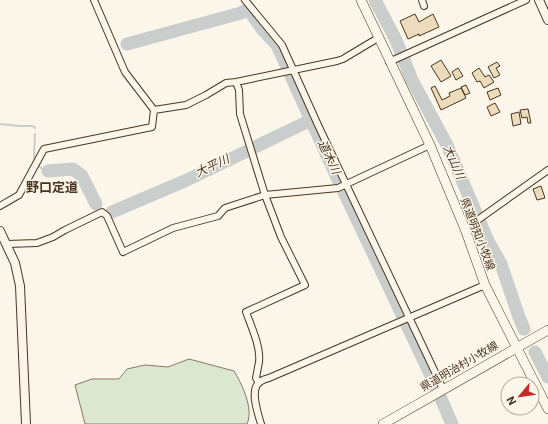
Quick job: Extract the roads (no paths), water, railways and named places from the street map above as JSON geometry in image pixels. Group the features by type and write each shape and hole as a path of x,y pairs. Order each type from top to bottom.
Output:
{"main road":[{"name":"県道明知小牧線","path":"361,0 468,227 485,285 548,409"},
{"name":"県道明治村小牧線","path":"383,424 548,330"}],"street":[{"path":"0,206 19,195 44,149 152,127 154,110 125,72 94,0"},
{"path":"245,0 282,45 343,185 443,389"},
{"path":"391,61 526,0"},
{"path":"539,0 548,20"},
{"path":"154,110 186,105 226,83 343,59 378,38"},
{"path":"236,82 239,90 240,114 265,195 281,237 305,285 246,312 259,355 256,378 259,383"},
{"path":"7,244 37,243 53,238 65,230 102,212 107,216 123,252 173,228 218,216 225,208 265,195 343,185 430,145"},
{"path":"468,227 548,170"},
{"path":"0,231 15,262 20,286 26,424"},
{"path":"261,424 256,404 256,391 259,383 408,317 485,285"}],"waterway":[{"name":"大山川","path":"375,0 396,40 412,80 447,145 488,241 501,264 524,329"},
{"name":"道木川","path":"127,44 241,13 248,9 262,29 277,45 452,424"},
{"name":"大平川","path":"112,212 187,180 311,120"},
{"path":"0,124 33,126 35,128"},
{"path":"35,134 35,162"},
{"path":"38,165 42,169 48,171"},
{"name":"大平川","path":"48,171 73,169 82,176 96,204"},
{"name":"大山川","path":"535,352 548,377"}],"district":[{"name":"野口定道","path":"52,187"}]}
